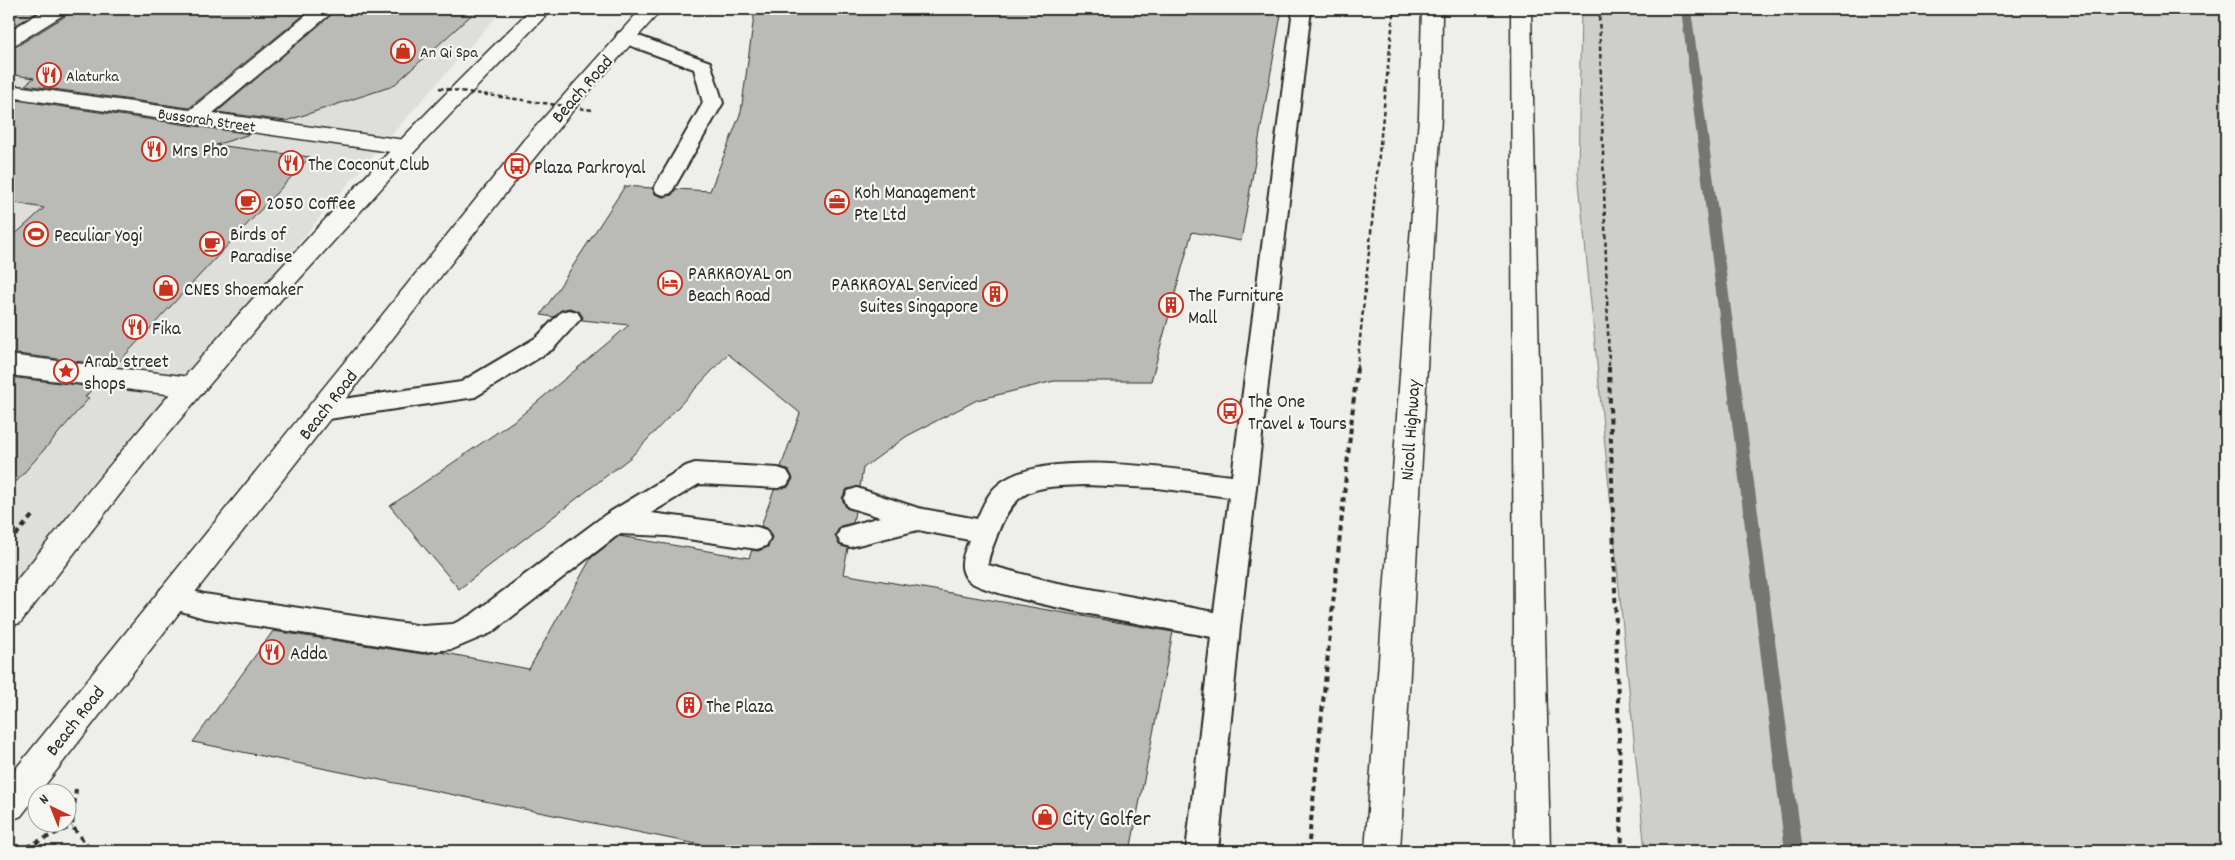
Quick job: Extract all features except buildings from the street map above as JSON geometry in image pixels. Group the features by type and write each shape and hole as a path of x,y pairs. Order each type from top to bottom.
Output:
{"main road":[{"path":"9,40 59,9"},
{"path":"195,117 326,9"},
{"path":"9,613 191,387 404,147 542,9"},
{"name":"Beach Road","path":"9,804 171,597 322,411 512,167 625,37 652,9"},
{"name":"Nicoll Highway","path":"1382,851 1430,117 1432,9"},
{"path":"1522,9 1534,851"},
{"name":"Bussorah Street","path":"9,91 404,147"},
{"path":"9,366 191,387"}],"lane":[{"path":"1202,851 1226,627 1302,9"},
{"path":"625,37 703,66 713,103 664,188"},
{"path":"322,411 466,390 545,343 569,318"},
{"path":"171,597 204,606 423,639 447,639 468,632 481,624 614,523 695,473 778,478"},
{"path":"1226,627 1111,612 1028,597 987,579 978,573 974,566 985,532 996,507 1008,491 1020,482 1035,477 1108,474 1244,488"},
{"path":"857,499 918,520 985,532"},
{"path":"850,536 918,520"},
{"path":"614,523 667,525 756,538"}],"path":[{"path":"1308,851 1394,9"},
{"path":"1598,9 1622,851"},
{"path":"439,88 592,110"},
{"path":"26,847 59,832"}],"shaded area":[{"path":"9,9 503,9 341,192 9,593"},
{"path":"1581,9 2226,9 2226,851 1645,851 1578,172"}],"waterway":[{"path":"1686,9 1794,851"}],"place":[{"name":"An Qi Spa","path":"403,51"},
{"name":"Alaturka","path":"49,75"},
{"name":"Mrs Pho","path":"154,149"},
{"name":"The Coconut Club","path":"291,163"},
{"name":"Plaza Parkroyal","path":"517,166"},
{"name":"2050 Coffee","path":"248,202"},
{"name":"Koh Management Pte Ltd","path":"837,202"},
{"name":"Peculiar Yogi","path":"36,234"},
{"name":"Birds of Paradise","path":"212,244"},
{"name":"PARKROYAL on Beach Road","path":"670,283"},
{"name":"CNES Shoemaker","path":"166,288"},
{"name":"PARKROYAL Serviced Suites Singapore","path":"995,294"},
{"name":"The Furniture Mall","path":"1171,305"},
{"name":"Fika","path":"135,327"},
{"name":"Arab street shops","path":"66,371"},
{"name":"The One Travel & Tours","path":"1230,411"},
{"name":"Adda","path":"272,652"},
{"name":"The Plaza","path":"689,705"},
{"name":"City Golfer","path":"1045,817"}]}
